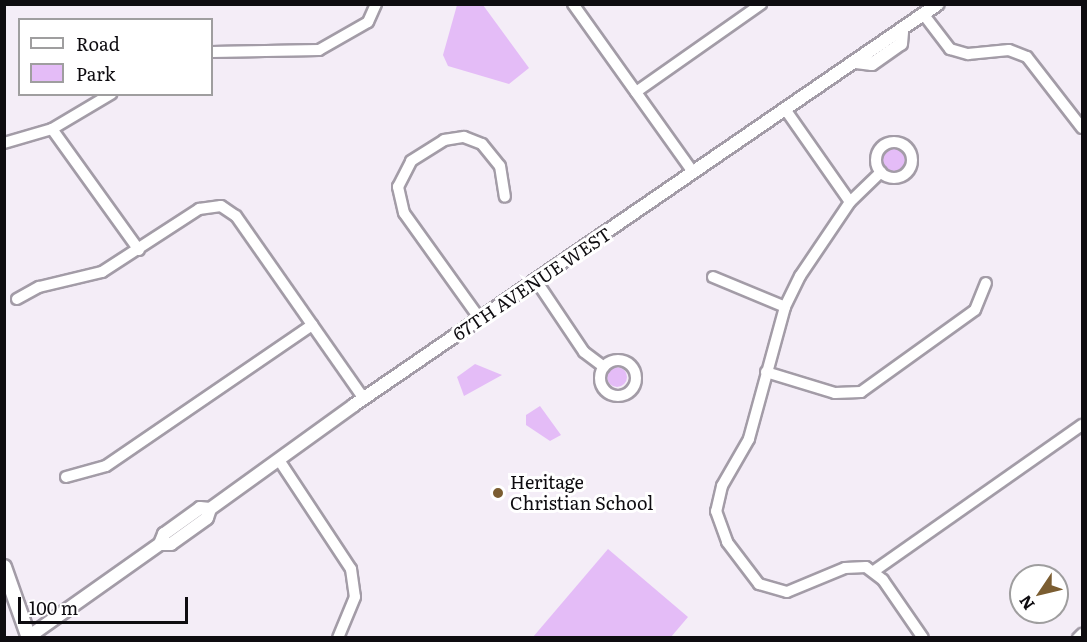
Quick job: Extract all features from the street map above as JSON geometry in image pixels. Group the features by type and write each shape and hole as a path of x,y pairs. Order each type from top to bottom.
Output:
{"main road":[{"path":"4,567 28,637"}],"street":[{"path":"573,4 693,172"},
{"path":"636,92 761,4"},
{"name":"67TH AVENUE WEST","path":"28,637 160,544 164,534 200,508 210,509 364,399 856,62 890,34 902,32 940,5"},
{"path":"213,52 319,50 368,22 376,7"},
{"path":"924,15 950,50 968,54 1009,50 1027,57 1083,128"},
{"path":"4,143 52,129 108,96"},
{"path":"785,109 850,202"},
{"path":"52,129 139,250"},
{"path":"480,319 404,213 398,187 411,161 444,140 464,137 482,144 500,166 505,196"},
{"path":"881,172 850,202 812,255 785,307 749,439 717,499 717,517 726,542 755,580 775,591 792,591 852,566 874,571 923,638"},
{"path":"17,299 39,287 96,275 139,250 199,209 221,206 236,216 364,399"},
{"path":"713,278 785,307"},
{"path":"537,282 584,352 604,368"},
{"path":"766,372 835,393 861,392 975,310 986,283"},
{"path":"66,477 102,468 312,325"},
{"path":"874,571 1083,425"},
{"path":"279,460 351,568 355,597 338,638"},
{"path":"1078,638 1083,634"}],"green space":[{"path":"457,5 483,5 529,68 509,84 448,66 443,55"},
{"path":"893,148 901,152 905,160 901,168 893,172 885,168 881,160 885,152"},
{"path":"475,364 502,375 464,396 457,377"},
{"path":"617,367 624,370 627,377 624,384 617,387 610,384 607,377 610,370"},
{"path":"540,406 561,435 550,441 526,425 526,415"},
{"path":"608,549 688,617 671,637 533,637"}],"place":[{"name":"Heritage Christian School","path":"498,493"}]}
